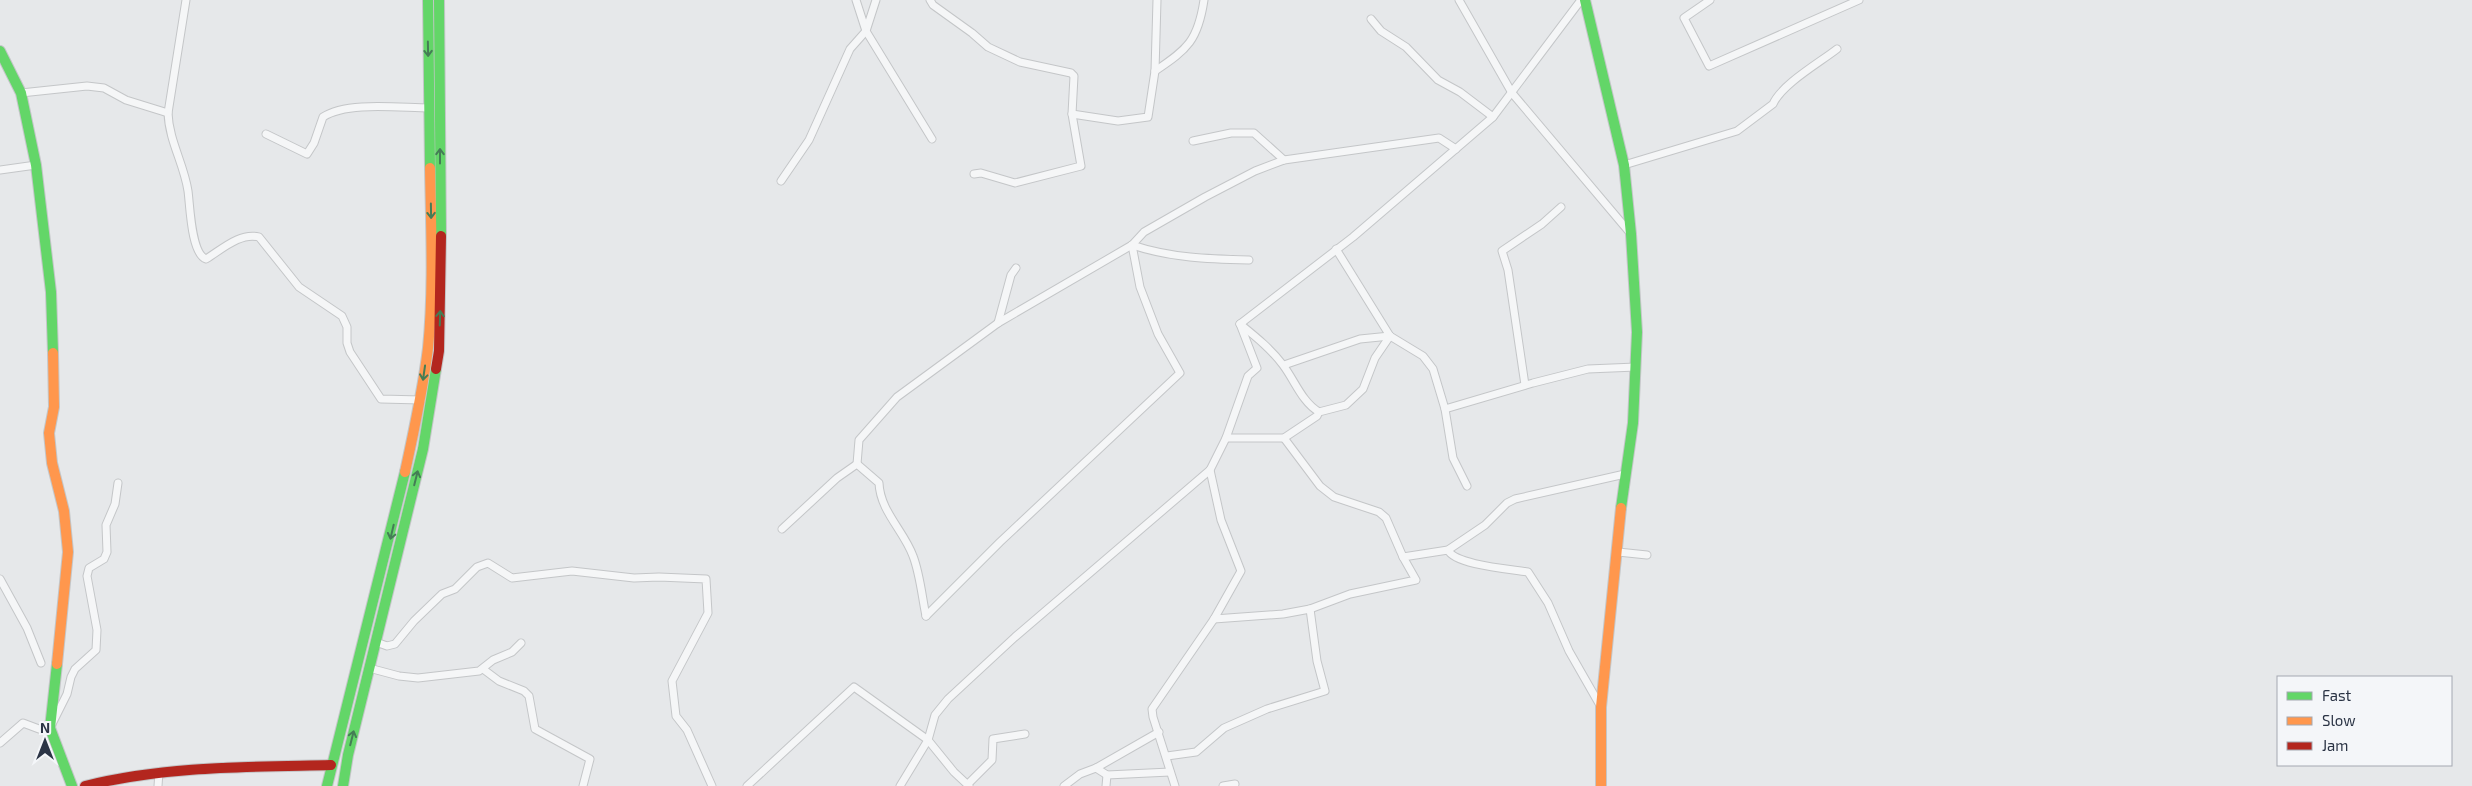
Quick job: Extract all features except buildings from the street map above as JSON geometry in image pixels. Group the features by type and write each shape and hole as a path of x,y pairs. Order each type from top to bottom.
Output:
{"street":[{"path":"186,0 168,113 168,130 188,190 191,226 202,259 206,259 242,236 250,234 259,236 299,287 342,316 347,327 347,343 350,352 382,399 421,400"},
{"path":"327,786 330,765 387,551 421,400 428,346 432,277 428,0"},
{"path":"343,786 348,755 423,449 439,351 441,269 439,0"},
{"path":"856,0 866,31 932,139"},
{"path":"781,181 809,140 850,49 866,31 876,0"},
{"path":"930,0 933,5 988,47 1020,62 1071,73 1074,78 1072,114 1081,166 1015,183 981,173 974,174"},
{"path":"1072,114 1118,121 1148,117 1155,71 1157,0"},
{"path":"1155,71 1180,53 1196,36 1204,0"},
{"path":"1459,0 1512,93 1631,234"},
{"path":"1240,324 1336,249 1493,117 1583,0"},
{"path":"1583,0 1624,165 1631,234 1637,332 1633,423 1625,474 1601,707 1600,786"},
{"path":"1710,0 1684,18 1709,66 1858,0"},
{"path":"1371,19 1381,31 1406,47 1438,80 1460,92 1493,117"},
{"path":"1624,165 1737,130 1773,104 1776,98 1795,80 1837,49"},
{"path":"2,58 21,93 36,165 52,292 54,407 49,433 51,456 64,511 68,552 50,728 72,786"},
{"path":"21,93 86,86 95,87 168,113"},
{"path":"266,134 307,154 314,143 323,117 333,111 354,108 429,108"},
{"path":"1193,141 1231,133 1254,133 1284,160"},
{"path":"782,529 825,488 856,464 859,440 897,397 998,323 1132,245 1144,232 1205,197 1255,171 1284,160 1439,138 1456,150"},
{"path":"0,170 36,165"},
{"path":"1525,385 1508,270 1502,251 1542,224 1561,207"},
{"path":"1132,245 1154,253 1192,258 1249,260"},
{"path":"856,464 879,483 879,490 895,526 914,556 926,616 1000,542 1180,373 1158,334 1140,286 1132,245"},
{"path":"1336,249 1390,336 1423,356 1433,369 1445,409 1453,458 1467,486"},
{"path":"998,323 1011,276 1016,268"},
{"path":"1240,324 1262,341 1284,365 1310,407 1319,412 1346,406 1364,389 1375,358 1390,336"},
{"path":"900,786 928,740 935,715 948,699 1015,637 1210,470 1226,438 1248,376 1257,368 1240,324"},
{"path":"1284,365 1360,339 1390,336"},
{"path":"1445,409 1525,385 1588,369 1636,367"},
{"path":"1226,438 1284,438 1317,416 1319,412"},
{"path":"1214,619 1282,614 1310,609 1350,594 1415,581 1416,578 1403,557 1386,518 1379,512 1334,497 1320,486 1284,438"},
{"path":"1175,786 1152,709 1214,619 1241,575 1242,568 1221,520 1210,470"},
{"path":"1403,557 1448,550 1485,525 1507,503 1515,498 1625,474"},
{"path":"50,728 67,694 71,677 76,669 96,650 97,630 87,576 89,568 104,559 108,552 106,525 115,504 118,482"},
{"path":"1448,550 1450,556 1461,561 1528,572 1548,603 1569,651 1601,707"},
{"path":"1618,552 1647,555"},
{"path":"376,642 388,646 395,644 414,621 442,594 455,589 477,568 488,563 512,578 572,571 634,578 706,579 708,613 672,681 676,716 687,730 712,786"},
{"path":"0,579 27,628 30,640 41,663"},
{"path":"1167,756 1196,752 1224,728 1267,709 1325,691 1317,661 1310,609"},
{"path":"369,668 399,676 418,678 483,669 493,660 512,652 521,643"},
{"path":"483,669 499,681 524,691 529,696 535,729 590,759 584,786"},
{"path":"747,786 854,687 928,740 954,772 968,785 992,760 993,739 1025,734"},
{"path":"0,743 23,723 39,729 50,728"},
{"path":"1064,786 1080,774 1096,768 1159,732"},
{"path":"85,786 115,778 159,772 330,765"},
{"path":"1096,768 1107,775 1170,772"},
{"path":"158,786 159,772"},
{"path":"1106,786 1107,775"},
{"path":"1223,786 1235,784"}],"traffic: fast":[{"path":"428,0 430,168"},
{"path":"439,0 441,236"},
{"path":"1585,0 1624,165 1631,234 1637,332 1633,423 1621,508"},
{"path":"0,51 21,93 36,165 51,292 53,353"},
{"path":"343,786 348,755 423,449 436,369"},
{"path":"327,786 405,472"},
{"path":"57,664 50,728 72,786"}],"traffic: slow":[{"path":"405,472 421,395 430,326 432,280 430,168"},
{"path":"53,353 54,407 49,433 52,463 64,511 68,552 57,664"},
{"path":"1601,786 1601,707 1621,508"}],"traffic: jam":[{"path":"436,369 439,351 441,236"},
{"path":"85,786 115,779 177,771 238,767 331,765"}]}
